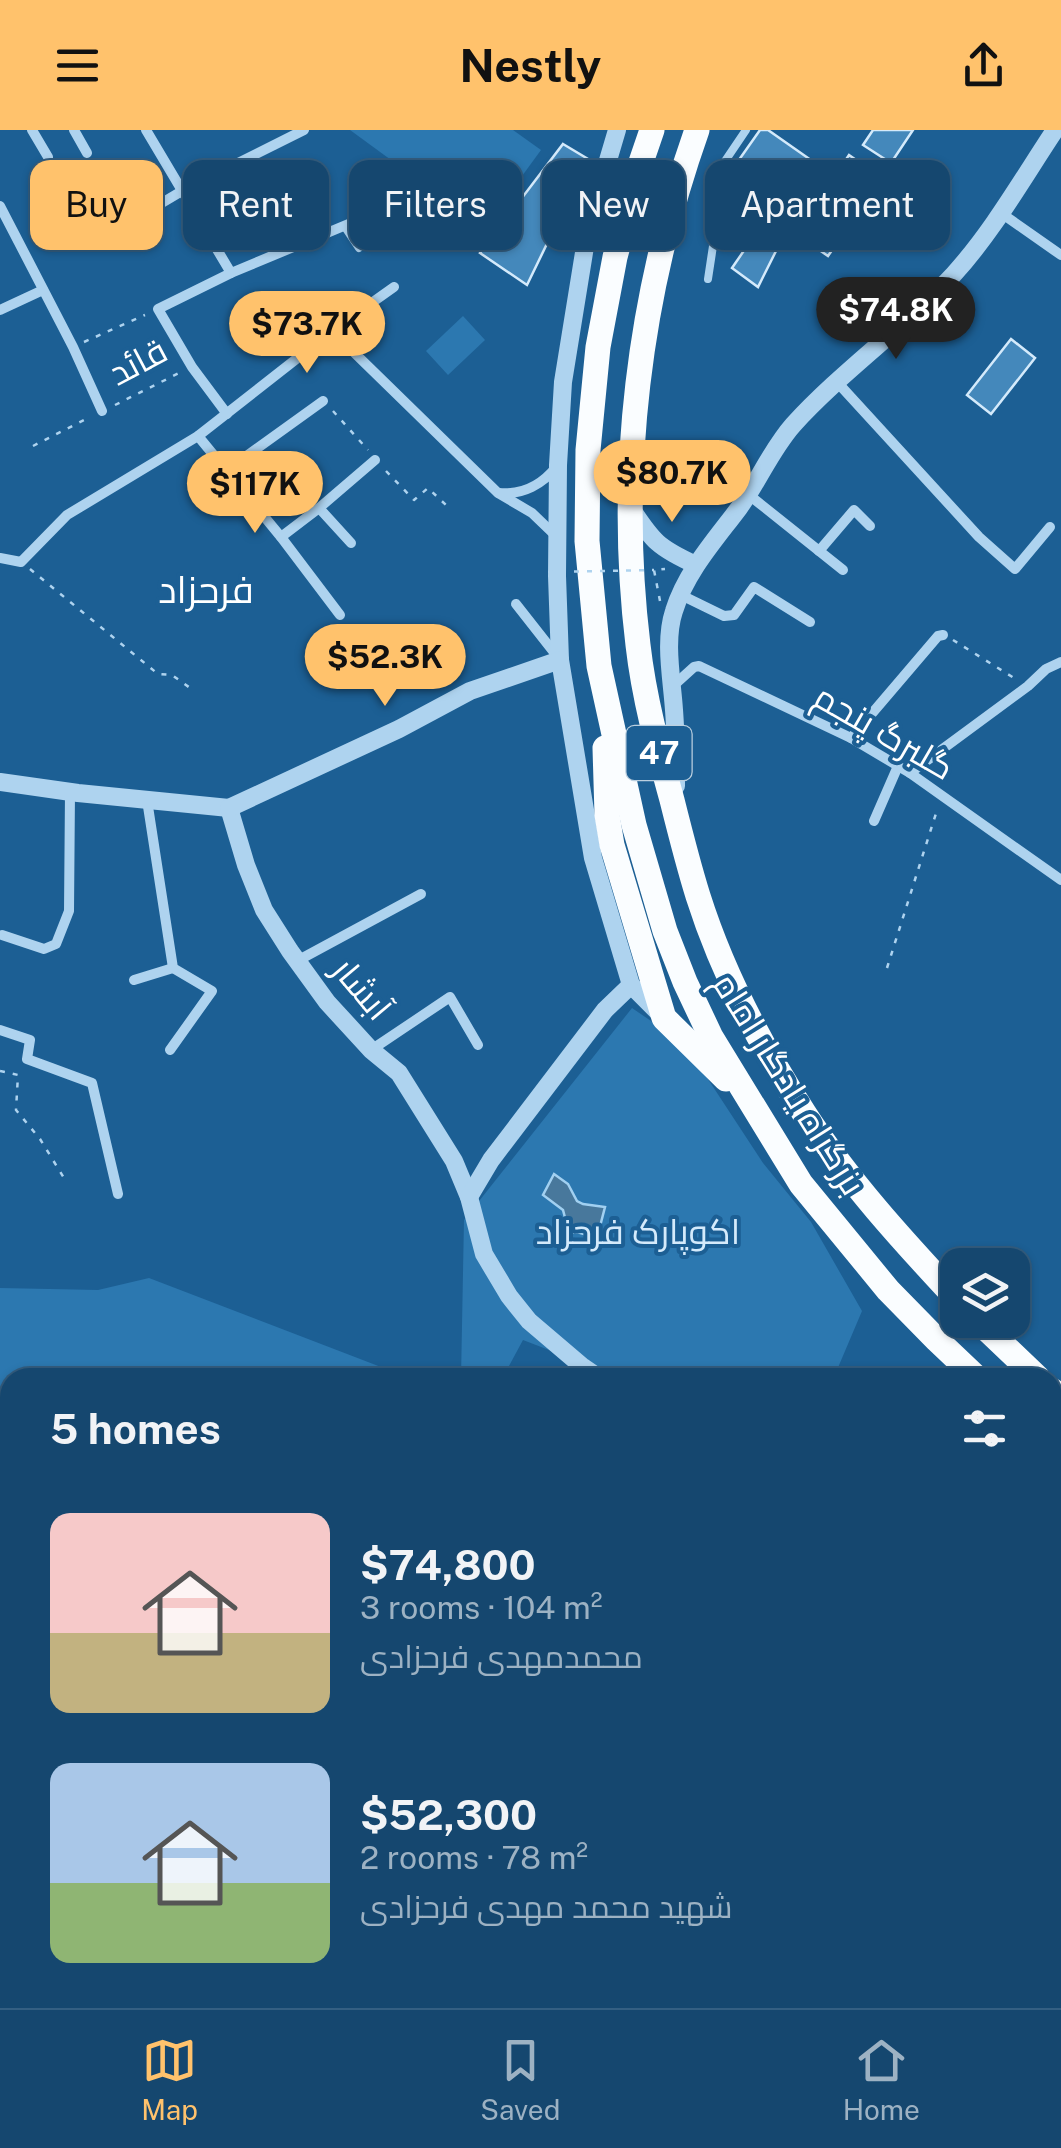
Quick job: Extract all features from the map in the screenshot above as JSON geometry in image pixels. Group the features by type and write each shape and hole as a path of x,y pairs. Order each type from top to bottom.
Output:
{"highway":[{"name":"بزرگراه یادگار امام","path":"652,130 615,257 598,348 588,450 587,541 599,666 634,825 665,931 711,1037 801,1184 888,1290 965,1368"},
{"name":"بزرگراه یادگار امام","path":"697,130 659,256 637,396 630,506 635,616 644,686 698,896 766,1050 846,1172 940,1281"},
{"path":"604,692 606,815 664,1018 754,1107"},
{"path":"996,1338 1027,1368"}],"street":[{"path":"32,130 48,156"},
{"path":"74,130 86,153"},
{"path":"146,130 231,274"},
{"path":"163,202 304,130"},
{"path":"617,130 588,228 562,382 557,538 560,660 593,858 631,985 664,1018"},
{"path":"675,815 676,733 670,627 674,609 696,565 792,427 956,271 1001,213 1055,130"},
{"path":"0,206 74,347 102,411"},
{"path":"1001,213 1061,255"},
{"name":"قائد","path":"192,367 158,310 231,274 349,226"},
{"path":"1,556 21,562 67,515 198,436 394,286"},
{"path":"0,310 44,290"},
{"path":"332,332 498,493 532,514 557,538"},
{"path":"192,367 228,414"},
{"path":"838,382 979,537 1015,569 1050,527"},
{"path":"227,470 323,401"},
{"path":"198,436 282,537 340,615"},
{"path":"282,537 374,460"},
{"path":"498,493 511,494 534,486 546,480 558,466"},
{"path":"749,494 844,570"},
{"path":"630,506 650,538 671,554 696,565"},
{"path":"319,508 351,543"},
{"path":"819,551 854,510 870,526"},
{"path":"681,595 729,616 734,615 754,587 810,622"},
{"path":"516,604 560,660"},
{"path":"851,738 942,635"},
{"path":"0,782 229,808 400,729 470,691 560,660"},
{"path":"910,773 1046,669 1061,662"},
{"name":"گلبرگ پنجم","path":"673,686 700,666 851,738 910,773 1061,880"},
{"path":"874,821 898,766"},
{"path":"2,935 44,949 56,944 69,911 70,792"},
{"path":"147,800 173,968"},
{"name":"آبشار","path":"229,808 264,910 326,1002 371,1050 399,1073 454,1161 470,1198 484,1254 508,1296 529,1322 584,1368"},
{"path":"297,961 421,894"},
{"path":"134,980 173,968 212,991 170,1050"},
{"path":"470,1198 490,1160 606,1010 631,985"},
{"path":"371,1050 450,996 478,1045"},
{"path":"0,1030 30,1040 28,1059 92,1083 118,1194"}],"lane":[{"path":"708,279 713,246 709,194 719,170 746,130"},
{"path":"344,228 349,235"}],"path":[{"path":"74,347 158,310"},
{"name":"قائد","path":"33,446 192,367"},
{"path":"323,401 414,500 428,488 446,505"},
{"path":"21,562 158,674 172,675 194,690"},
{"path":"548,572 670,568"},
{"path":"654,570 660,603"},
{"path":"942,635 1028,686"},
{"path":"888,968 942,796"},
{"path":"0,1071 18,1075 16,1110 64,1178"}],"green space":[{"path":"350,130 513,130 541,150 522,176 522,160 391,160"},
{"path":"463,316 485,340 448,375 426,351"},
{"name":"اکوپارک فرحزاد","path":"632,1008 676,1038 704,1073 763,1163 811,1222 862,1311 838,1368 596,1368 523,1340 508,1368 461,1368 464,1220"},
{"path":"149,1278 384,1368 0,1368 0,1288 98,1290"}],"shaded area":[{"path":"554,1174 568,1184 577,1201 605,1207 597,1238 569,1233 563,1210 543,1195"}],"building":[{"path":"760,130 768,130 811,160 739,160"},
{"path":"873,130 913,130 893,160 863,145"},
{"path":"563,144 588,159 588,160 551,160"},
{"path":"542,172 544,250 527,285 480,253 522,250 522,198"},
{"path":"744,250 776,250 758,287 732,268"},
{"path":"1011,339 1035,358 991,414 967,395"}],"district":[{"name":"فرحزاد","path":"206,590"}]}
